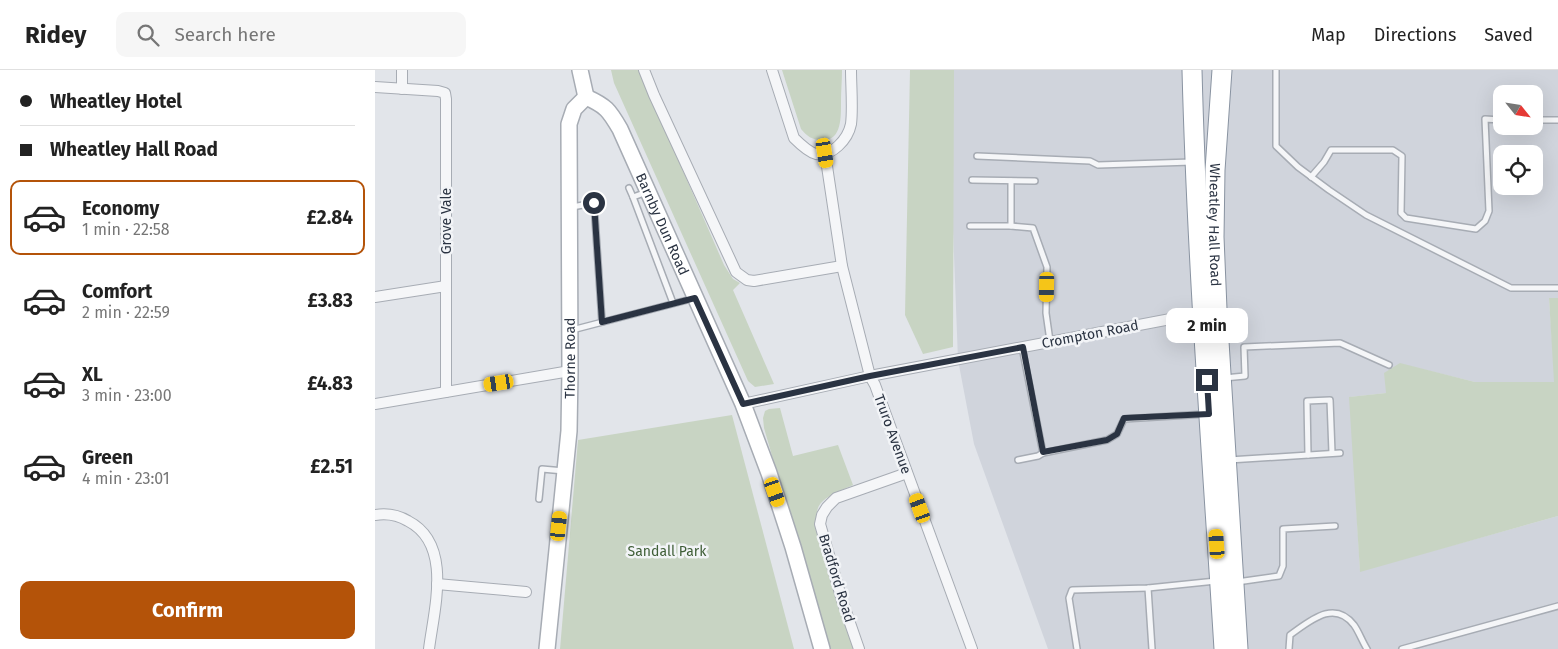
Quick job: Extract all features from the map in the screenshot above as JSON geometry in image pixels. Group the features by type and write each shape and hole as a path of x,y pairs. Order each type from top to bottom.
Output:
{"highway":[{"name":"Wheatley Hall Road","path":"1192,70 1202,313 1209,414 1227,582 1238,649"},
{"name":"Wheatley Hall Road","path":"1222,70 1215,170 1214,228 1226,460 1227,582 1223,649"}],"street":[{"path":"375,87 402,89 402,70"},
{"path":"580,70 586,97"},
{"path":"644,70 736,272 747,280 754,281 842,266"},
{"path":"772,70 794,138 802,146 815,154 825,153 837,148 851,125 851,70"},
{"name":"Grove Vale","path":"402,89 438,90 445,93 446,99 446,392"},
{"name":"Barnby Dun Road","path":"586,97 601,103 610,112 620,129 743,404 769,473 793,547 822,649"},
{"name":"Thorne Road","path":"547,649 569,431 569,124 574,109 586,97"},
{"name":"Truro Avenue","path":"825,153 842,266 870,376 875,385 972,649"},
{"path":"375,297 446,286"},
{"name":"Crompton Road","path":"743,404 870,376 1202,313"},
{"path":"375,404 570,371"},
{"name":"Bradford Road","path":"859,649 820,524 822,515 836,498 907,473"},
{"path":"375,515 385,514 401,517 416,524 428,538 435,555 438,571 429,649"},
{"path":"437,584 526,592"}],"lane":[{"path":"1276,70 1277,146 1298,167 1366,215 1511,288 1558,288"},
{"path":"1311,176 1324,162 1331,150 1393,150 1402,156 1401,213 1406,218 1476,229 1485,221 1489,212 1485,119 1493,120"},
{"path":"1543,120 1558,120"},
{"path":"977,156 1090,160 1098,165 1195,162"},
{"path":"972,180 1035,181"},
{"path":"1011,181 1011,226"},
{"path":"629,188 673,303"},
{"path":"633,197 648,192"},
{"path":"593,194 602,322"},
{"path":"569,208 594,203"},
{"path":"970,226 1033,228 1046,263 1046,313 1051,341"},
{"path":"570,331 695,298"},
{"path":"1221,378 1245,376 1244,347 1340,343 1389,365"},
{"path":"1023,347 1043,452"},
{"path":"1308,455 1307,401 1330,400 1332,453"},
{"path":"1018,460 1038,456 1043,452 1107,440 1117,434 1124,418 1209,414"},
{"path":"1226,460 1340,453"},
{"path":"539,499 542,469 565,471"},
{"path":"1077,649 1069,598 1072,590 1148,588 1279,576 1283,566 1283,529 1335,526"},
{"path":"1148,588 1153,649"},
{"path":"1402,649 1558,606"},
{"path":"1289,649 1290,635 1316,616 1334,612 1345,614 1355,626 1367,649"}],"shaded area":[{"path":"947,70 1558,70 1558,298 1549,299 1555,382 1475,382 1401,364 1386,393 1350,397 1360,571 1558,516 1558,649 1048,649 974,444 958,360"}],"green space":[{"path":"611,70 639,70 724,265 733,279 740,283 733,290 774,384 755,387 748,381 614,83"},
{"path":"782,70 842,70 841,114 837,133 833,137 828,140 815,139 808,136 801,129"},
{"path":"910,70 954,70 953,347 923,354 905,315"},
{"path":"1549,298 1558,298 1558,516 1360,572 1349,397 1386,393 1384,373 1400,363 1475,382 1554,382"},
{"path":"780,408 793,456 838,445 853,485 824,500 818,508 817,520 823,556 855,649 828,649 764,428 763,418 765,411"},
{"name":"Sandall Park","path":"732,415 794,649 560,649 578,440"}],"route":[{"path":"594,203 602,322 695,298 743,404 870,376 1023,347 1043,452 1107,440 1117,434 1124,418 1209,414 1207,380"}]}
